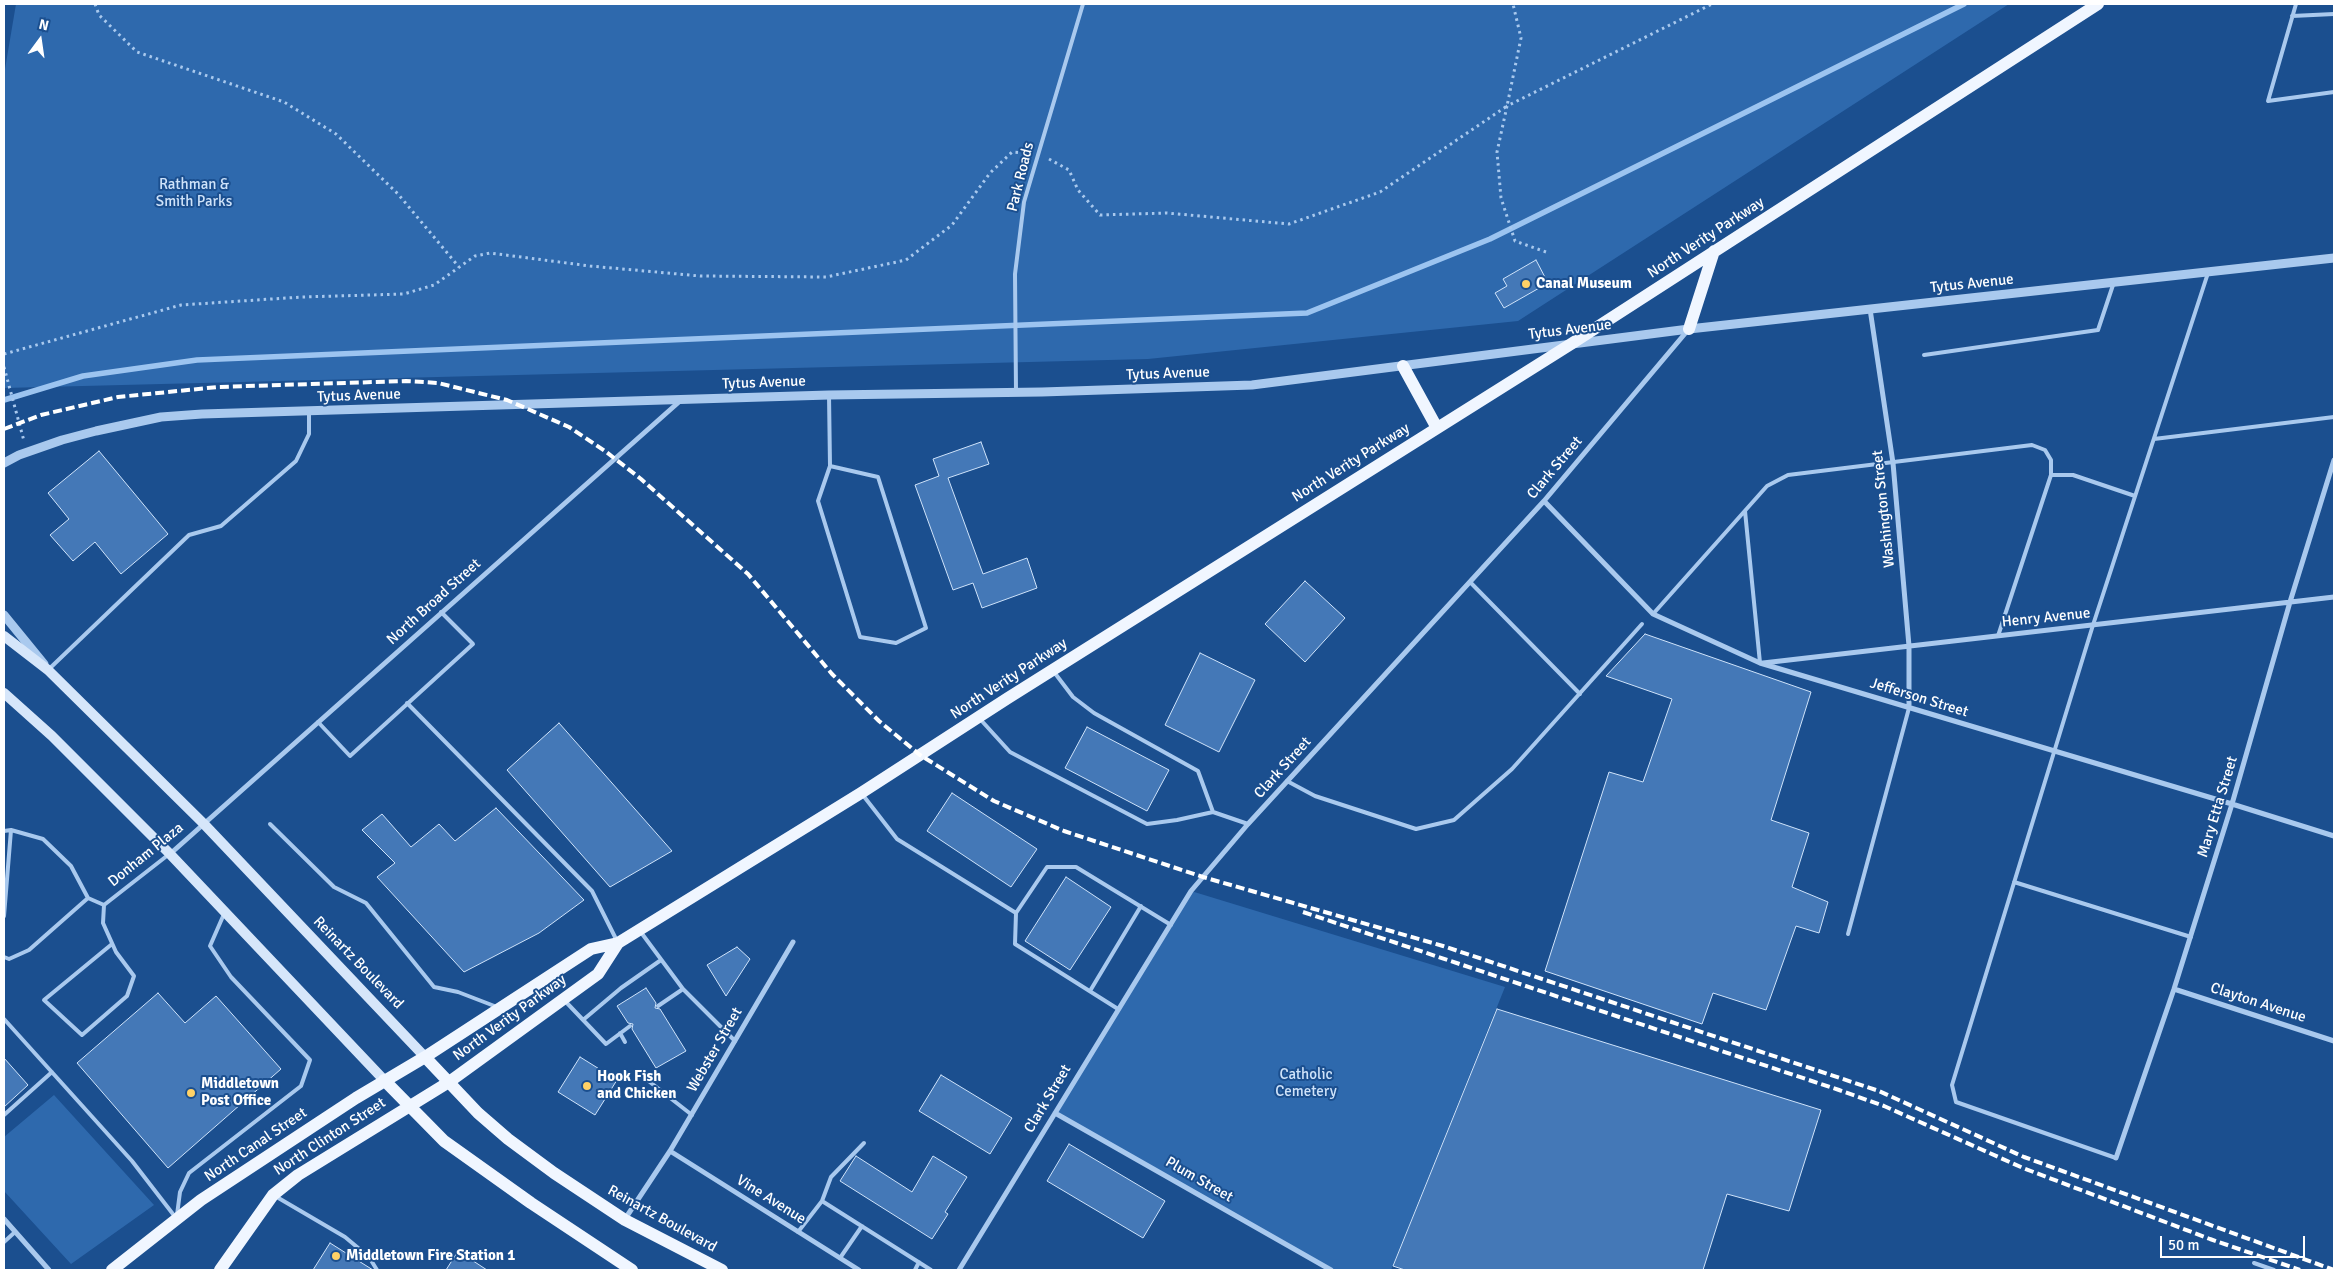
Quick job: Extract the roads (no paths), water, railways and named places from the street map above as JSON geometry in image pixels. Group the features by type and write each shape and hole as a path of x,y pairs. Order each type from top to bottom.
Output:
{"main road":[{"name":"North Verity Parkway","path":"425,1057 591,949 618,944 861,793 1052,670 1571,344 2098,4"},
{"path":"1689,329 1714,251"},
{"path":"1403,366 1437,428"},
{"name":"Reinartz Boulevard","path":"4,636 48,670 204,824 478,1113 508,1139 554,1173 625,1220 722,1270"},
{"path":"4,693 52,736 170,854 444,1141 530,1203 632,1270"},
{"name":"North Verity Parkway","path":"408,1105 449,1082 598,974 618,944"},
{"name":"North Canal Street","path":"112,1270 209,1195 384,1080 425,1057"},
{"name":"North Clinton Street","path":"220,1270 273,1195 298,1175 408,1105"}],"street":[{"name":"Tytus Avenue","path":"4,463 19,455 62,440 161,418 202,414 681,399 1252,385 1689,329 2334,258"},
{"name":"Washington Street","path":"1870,309 1893,463 1909,646 1909,708"},
{"name":"Clark Street","path":"959,1270 1191,891 1248,824 1544,501 1689,329"},
{"name":"North Broad Street","path":"204,824 681,399"},
{"name":"Mary Etta Street","path":"2116,1158 2191,936 2334,460"},
{"name":"Jefferson Street","path":"1544,501 1653,614 1760,663 2334,836"},
{"name":"Henry Avenue","path":"1760,663 2334,596"},
{"path":"4,615 48,670"},
{"name":"Donham Plaza","path":"170,854 204,824"},
{"name":"Webster Street","path":"625,1220 692,1115 793,942"},
{"name":"Clayton Avenue","path":"2174,989 2334,1041"},
{"name":"Plum Street","path":"1055,1112 1331,1270"},
{"name":"Vine Avenue","path":"670,1151 859,1270"},
{"path":"4,1219 49,1270"}],"lane":[{"name":"Park Roads","path":"1016,392 1015,274 1024,202 1083,4"},
{"path":"2296,4 2268,101 2334,92"},
{"path":"2292,16 2334,14"},
{"path":"2116,1158 1956,1102 1952,1085 2093,625 2208,272"},
{"path":"1924,356 2098,330 2114,282"},
{"path":"829,395 830,466 818,501 860,636 896,643 926,628 878,477 830,466"},
{"path":"48,670 189,535 221,526 296,461 309,434 309,412"},
{"path":"2154,439 2334,416"},
{"path":"1653,614 1767,486 1788,475 2032,445 2045,450 2051,460 2050,475 1998,636"},
{"path":"2050,475 2073,475 2135,496"},
{"path":"1745,511 1760,663"},
{"path":"1470,582 1580,694"},
{"path":"318,722 350,756 473,644 441,612"},
{"path":"1287,781 1315,796 1416,829 1454,820 1512,769 1642,624"},
{"path":"1052,670 1073,697 1094,713 1198,771 1213,812"},
{"path":"408,704 592,891 618,944"},
{"path":"1848,934 1909,708"},
{"path":"978,718 1010,752 1147,824 1213,812 1248,824"},
{"path":"861,793 897,839 1016,913"},
{"path":"270,824 334,887 366,903 434,987 458,992 500,1008"},
{"path":"4,831 11,830 43,839 71,866 88,898 104,905 103,923 116,952 134,976 127,996 82,1035 44,1000 112,944"},
{"path":"4,916 11,830"},
{"name":"Donham Plaza","path":"104,905 170,854"},
{"path":"1118,1009 1015,944 1016,913 1047,868 1076,868 1170,925"},
{"path":"2014,882 2191,936"},
{"path":"4,957 8,959 29,950 88,898"},
{"path":"1090,991 1141,906"},
{"path":"177,1220 180,1192 188,1173 301,1086 310,1060 232,977 210,946 226,912"},
{"path":"640,930 683,989 735,1041"},
{"path":"583,1020 621,988 661,960"},
{"path":"658,1006 683,989"},
{"path":"563,999 606,1044 630,1026"},
{"path":"4,1019 132,1161 177,1220"},
{"path":"620,1033 625,1042"},
{"path":"4,1115 52,1072"},
{"path":"646,1079 692,1115"},
{"path":"798,1232 822,1201 831,1177 864,1143"},
{"path":"273,1195 345,1236 369,1257 377,1270"},
{"path":"822,1201 931,1270"},
{"path":"840,1258 862,1226"},
{"path":"4,1242 15,1232"},
{"path":"915,1270 919,1262"},
{"path":"2254,1263 2274,1270"}],"waterway":[{"path":"4,400 83,376 197,360 1307,313 1490,239 1964,4"}],"railway":[{"path":"4,429 41,415 118,397 218,387 406,381 438,383 507,400 569,427 605,451 641,479 748,574 832,674 879,721 920,755 994,801 1064,831 1203,877 1443,946 1879,1091 2024,1157 2334,1270"},
{"path":"1303,912 1884,1106 2023,1168 2210,1239 2300,1270"}],"place":[{"name":"Canal Museum","path":"1526,284"},
{"name":"Hook Fish and Chicken","path":"587,1086"},
{"name":"Middletown Post Office","path":"191,1093"},
{"name":"Middletown Fire Station 1","path":"336,1256"}],"park label":[{"name":"Rathman & Smith Parks","path":"194,194"},
{"name":"Catholic Cemetery","path":"1306,1084"}]}
